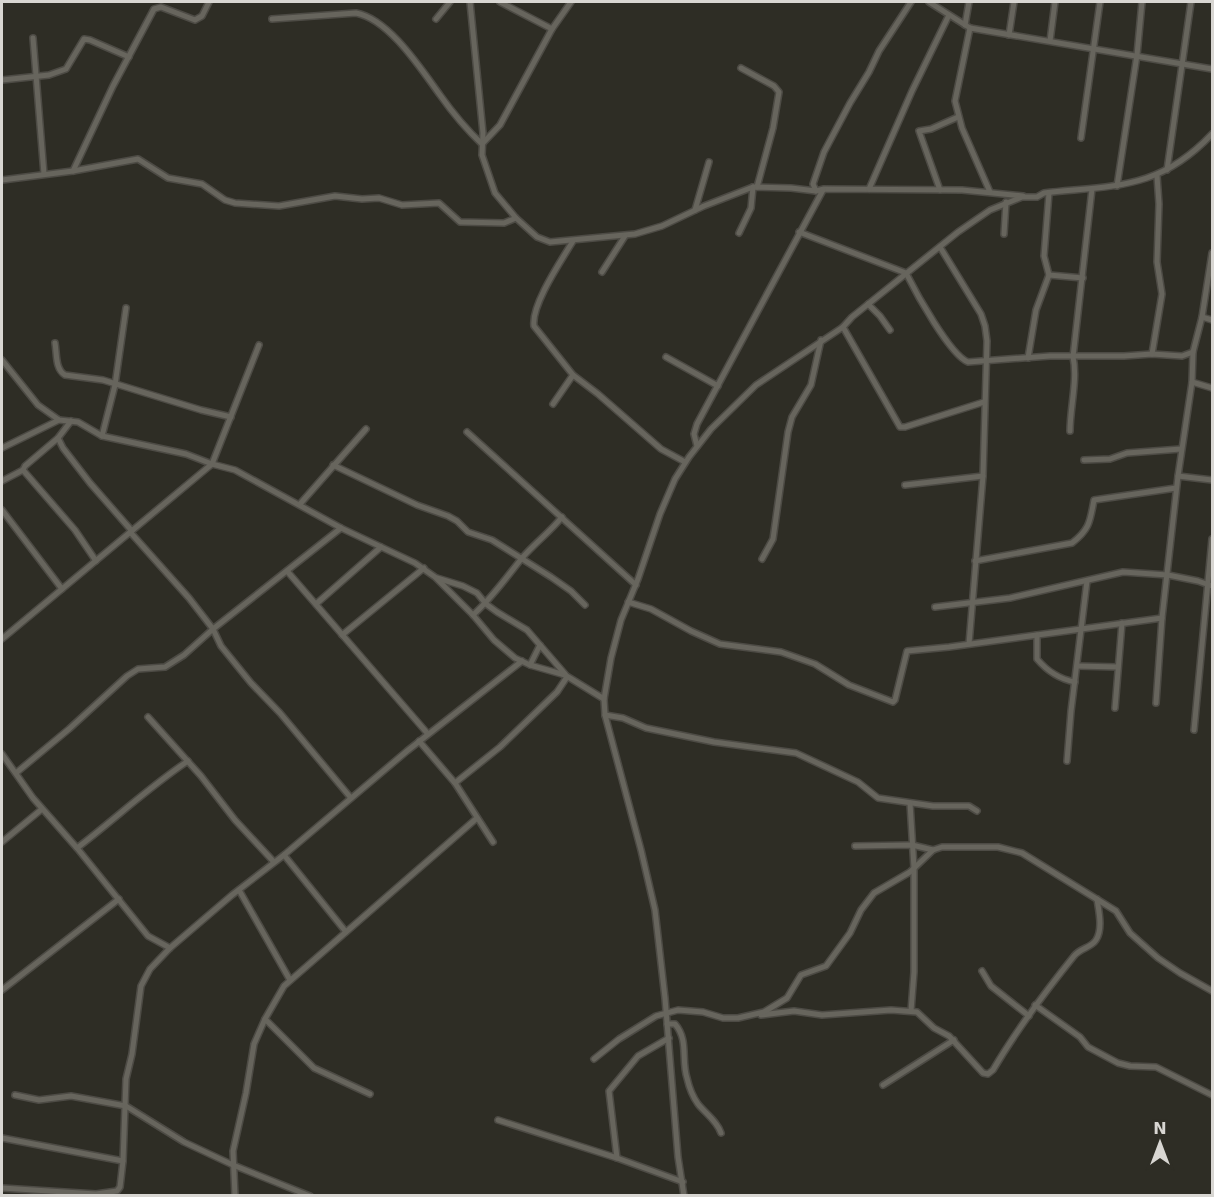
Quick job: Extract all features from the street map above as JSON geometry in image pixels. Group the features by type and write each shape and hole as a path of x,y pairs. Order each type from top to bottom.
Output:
{"street":[{"path":"73,171 154,9 161,7 195,20 202,16 209,2"},
{"path":"436,19 450,2"},
{"path":"470,2 483,133 482,155 495,193 516,219 543,240 573,241 625,236 662,226 695,210 755,187 791,188 816,192 824,189 940,190 1037,197"},
{"path":"500,2 552,29"},
{"path":"482,144 500,125 569,2"},
{"path":"816,192 813,184 824,152 879,51 912,2"},
{"path":"929,2 968,27 1183,62 1212,69"},
{"path":"969,2 968,27 955,100 958,117 990,192"},
{"path":"1009,35 1014,2"},
{"path":"1050,41 1055,2"},
{"path":"1081,138 1100,2"},
{"path":"1117,186 1137,55 1142,2"},
{"path":"1167,170 1191,2"},
{"path":"272,19 356,13 366,15 411,55 442,97 482,144"},
{"path":"869,189 912,91 949,15"},
{"path":"33,38 44,174"},
{"path":"2,80 35,77 66,69 84,39 129,57"},
{"path":"739,233 751,208 773,128 779,92 774,86 741,68"},
{"path":"940,190 919,131 931,129 958,117"},
{"path":"684,1196 678,1157 668,1024 651,892 605,716 604,699 615,638 667,495 697,446 734,405 756,385 843,327 852,317 974,220 1006,202 1022,197 1117,186 1157,176 1196,150 1212,134"},
{"path":"2,180 73,171 138,159 168,178 202,184 225,200 235,203 279,206 335,196 379,198 402,205 439,203 460,222 504,224 516,219"},
{"path":"695,210 709,162"},
{"path":"1152,354 1162,294 1157,262 1159,204 1157,176"},
{"path":"697,446 695,429 824,189"},
{"path":"1070,431 1074,380 1072,357 1092,189"},
{"path":"1028,358 1036,310 1049,275 1044,256 1049,193"},
{"path":"1004,234 1006,202"},
{"path":"799,232 906,273 921,304 957,356 968,362 987,359 1152,354 1182,356 1194,352"},
{"path":"602,272 625,236"},
{"path":"573,241 535,310 533,320 538,333 573,375 661,449 686,462"},
{"path":"940,247 981,314 985,326 987,359 983,476 969,644"},
{"path":"1156,703 1162,618 1176,488 1192,382 1194,352 1212,253"},
{"path":"1049,275 1083,278"},
{"path":"868,304 890,330"},
{"path":"102,436 116,385 126,308"},
{"path":"1202,317 1212,320"},
{"path":"843,327 900,427 984,402"},
{"path":"762,559 773,538 792,417 811,385 821,340"},
{"path":"55,343 60,372 65,375 103,380 231,417"},
{"path":"2,639 212,464 259,345"},
{"path":"666,357 718,386"},
{"path":"2,360 38,405 59,420 89,427 102,436 186,454 235,470 341,528 424,568 473,615 494,640 522,662 566,676 604,699"},
{"path":"553,404 573,375"},
{"path":"1192,382 1212,388"},
{"path":"2,448 59,420"},
{"path":"2,481 23,470 58,438 71,421"},
{"path":"300,504 366,429"},
{"path":"467,432 636,585"},
{"path":"58,438 90,483 213,629 221,646 351,798"},
{"path":"1084,459 1110,459 1127,453 1181,449"},
{"path":"333,465 417,505 458,521 468,532 492,540 571,591 585,605"},
{"path":"23,470 75,530 96,561"},
{"path":"905,485 983,476"},
{"path":"1178,476 1212,480"},
{"path":"975,561 1072,543 1085,533 1090,523 1094,500 1176,488"},
{"path":"2,510 62,589"},
{"path":"473,615 486,604 522,559 562,517"},
{"path":"16,773 127,676 138,669 165,667 184,656 213,629 341,528"},
{"path":"1194,730 1210,585 1212,538"},
{"path":"316,604 381,547"},
{"path":"342,635 424,568"},
{"path":"287,571 428,734"},
{"path":"935,607 1010,598 1123,572 1168,575 1210,585"},
{"path":"435,577 477,593 486,604 527,630 566,676"},
{"path":"1067,761 1087,580"},
{"path":"628,602 651,609 720,644 781,652 815,664 849,686 893,702 907,651 1162,618"},
{"path":"1114,708 1122,623"},
{"path":"1037,635 1036,656 1040,663 1064,680 1075,682"},
{"path":"530,665 540,645"},
{"path":"2,1188 96,1194 113,1193 120,1187 126,1079 132,1054 141,986 150,969 170,948 238,890 284,855 418,741 522,662"},
{"path":"1077,666 1118,667"},
{"path":"455,783 506,741 557,692 566,676"},
{"path":"605,716 623,718 646,728 714,742 796,753 858,782 878,798 940,806 969,807 977,811"},
{"path":"148,717 188,760 230,813 274,862"},
{"path":"418,741 455,783 493,842"},
{"path":"2,754 42,809 77,848 148,936 170,948"},
{"path":"77,848 148,789 188,760"},
{"path":"910,803 914,868 914,963 911,1011"},
{"path":"2,842 42,809"},
{"path":"235,1196 233,1151 254,1044 284,986 477,818"},
{"path":"855,846 912,845 933,850"},
{"path":"757,1014 787,998 801,975 826,966 850,933 861,910 874,893 914,868 933,850 942,847 998,847 1022,853 1116,911 1130,933 1158,958 1212,991"},
{"path":"284,855 346,932"},
{"path":"238,890 290,980"},
{"path":"594,1059 656,1016 678,1010 723,1018 757,1014 774,1015 794,1011 822,1015 891,1010 917,1012 934,1028 954,1040 983,1073 988,1074 993,1070 1035,1005 1079,950 1097,939 1100,917 1096,899"},
{"path":"2,990 119,900"},
{"path":"982,971 991,986 1029,1016"},
{"path":"1035,1005 1096,1051 1118,1063 1156,1067 1212,1095"},
{"path":"265,1019 314,1068 370,1094"},
{"path":"668,1024 675,1024 682,1033 686,1077 697,1102 718,1126 721,1133"},
{"path":"617,1158 609,1092 638,1056 669,1038"},
{"path":"883,1085 954,1040"},
{"path":"15,1095 39,1100 70,1096 126,1106 184,1142 233,1165 310,1196"},
{"path":"498,1120 683,1182"},
{"path":"2,1138 123,1161"}]}
